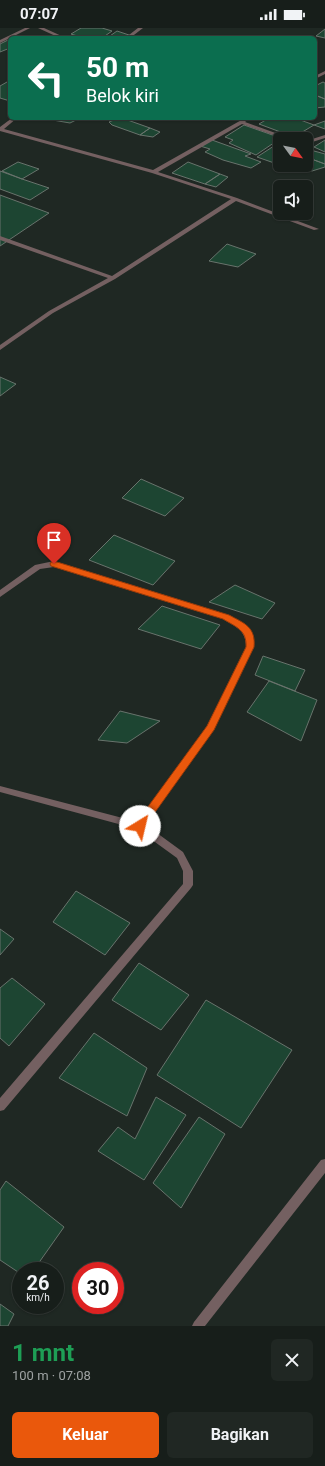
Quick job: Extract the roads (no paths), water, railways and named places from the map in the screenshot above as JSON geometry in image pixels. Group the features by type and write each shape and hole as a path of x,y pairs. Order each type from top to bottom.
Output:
{"street":[{"path":"12,36 28,28"},
{"path":"40,28 59,36"},
{"path":"130,36 141,28"},
{"path":"0,129 12,120"},
{"path":"154,172 245,120"},
{"path":"242,122 273,133"},
{"path":"0,129 154,172 235,199 316,229"},
{"path":"313,140 325,136"},
{"path":"0,348 51,312 113,278 235,199"},
{"path":"0,238 113,278"},
{"path":"0,594 38,566 54,564 226,617 245,628 249,634 251,640 250,647 210,728 140,826"},
{"path":"0,789 140,826 180,855 188,871 188,885 0,1106"},
{"path":"198,1326 325,1164"}]}
